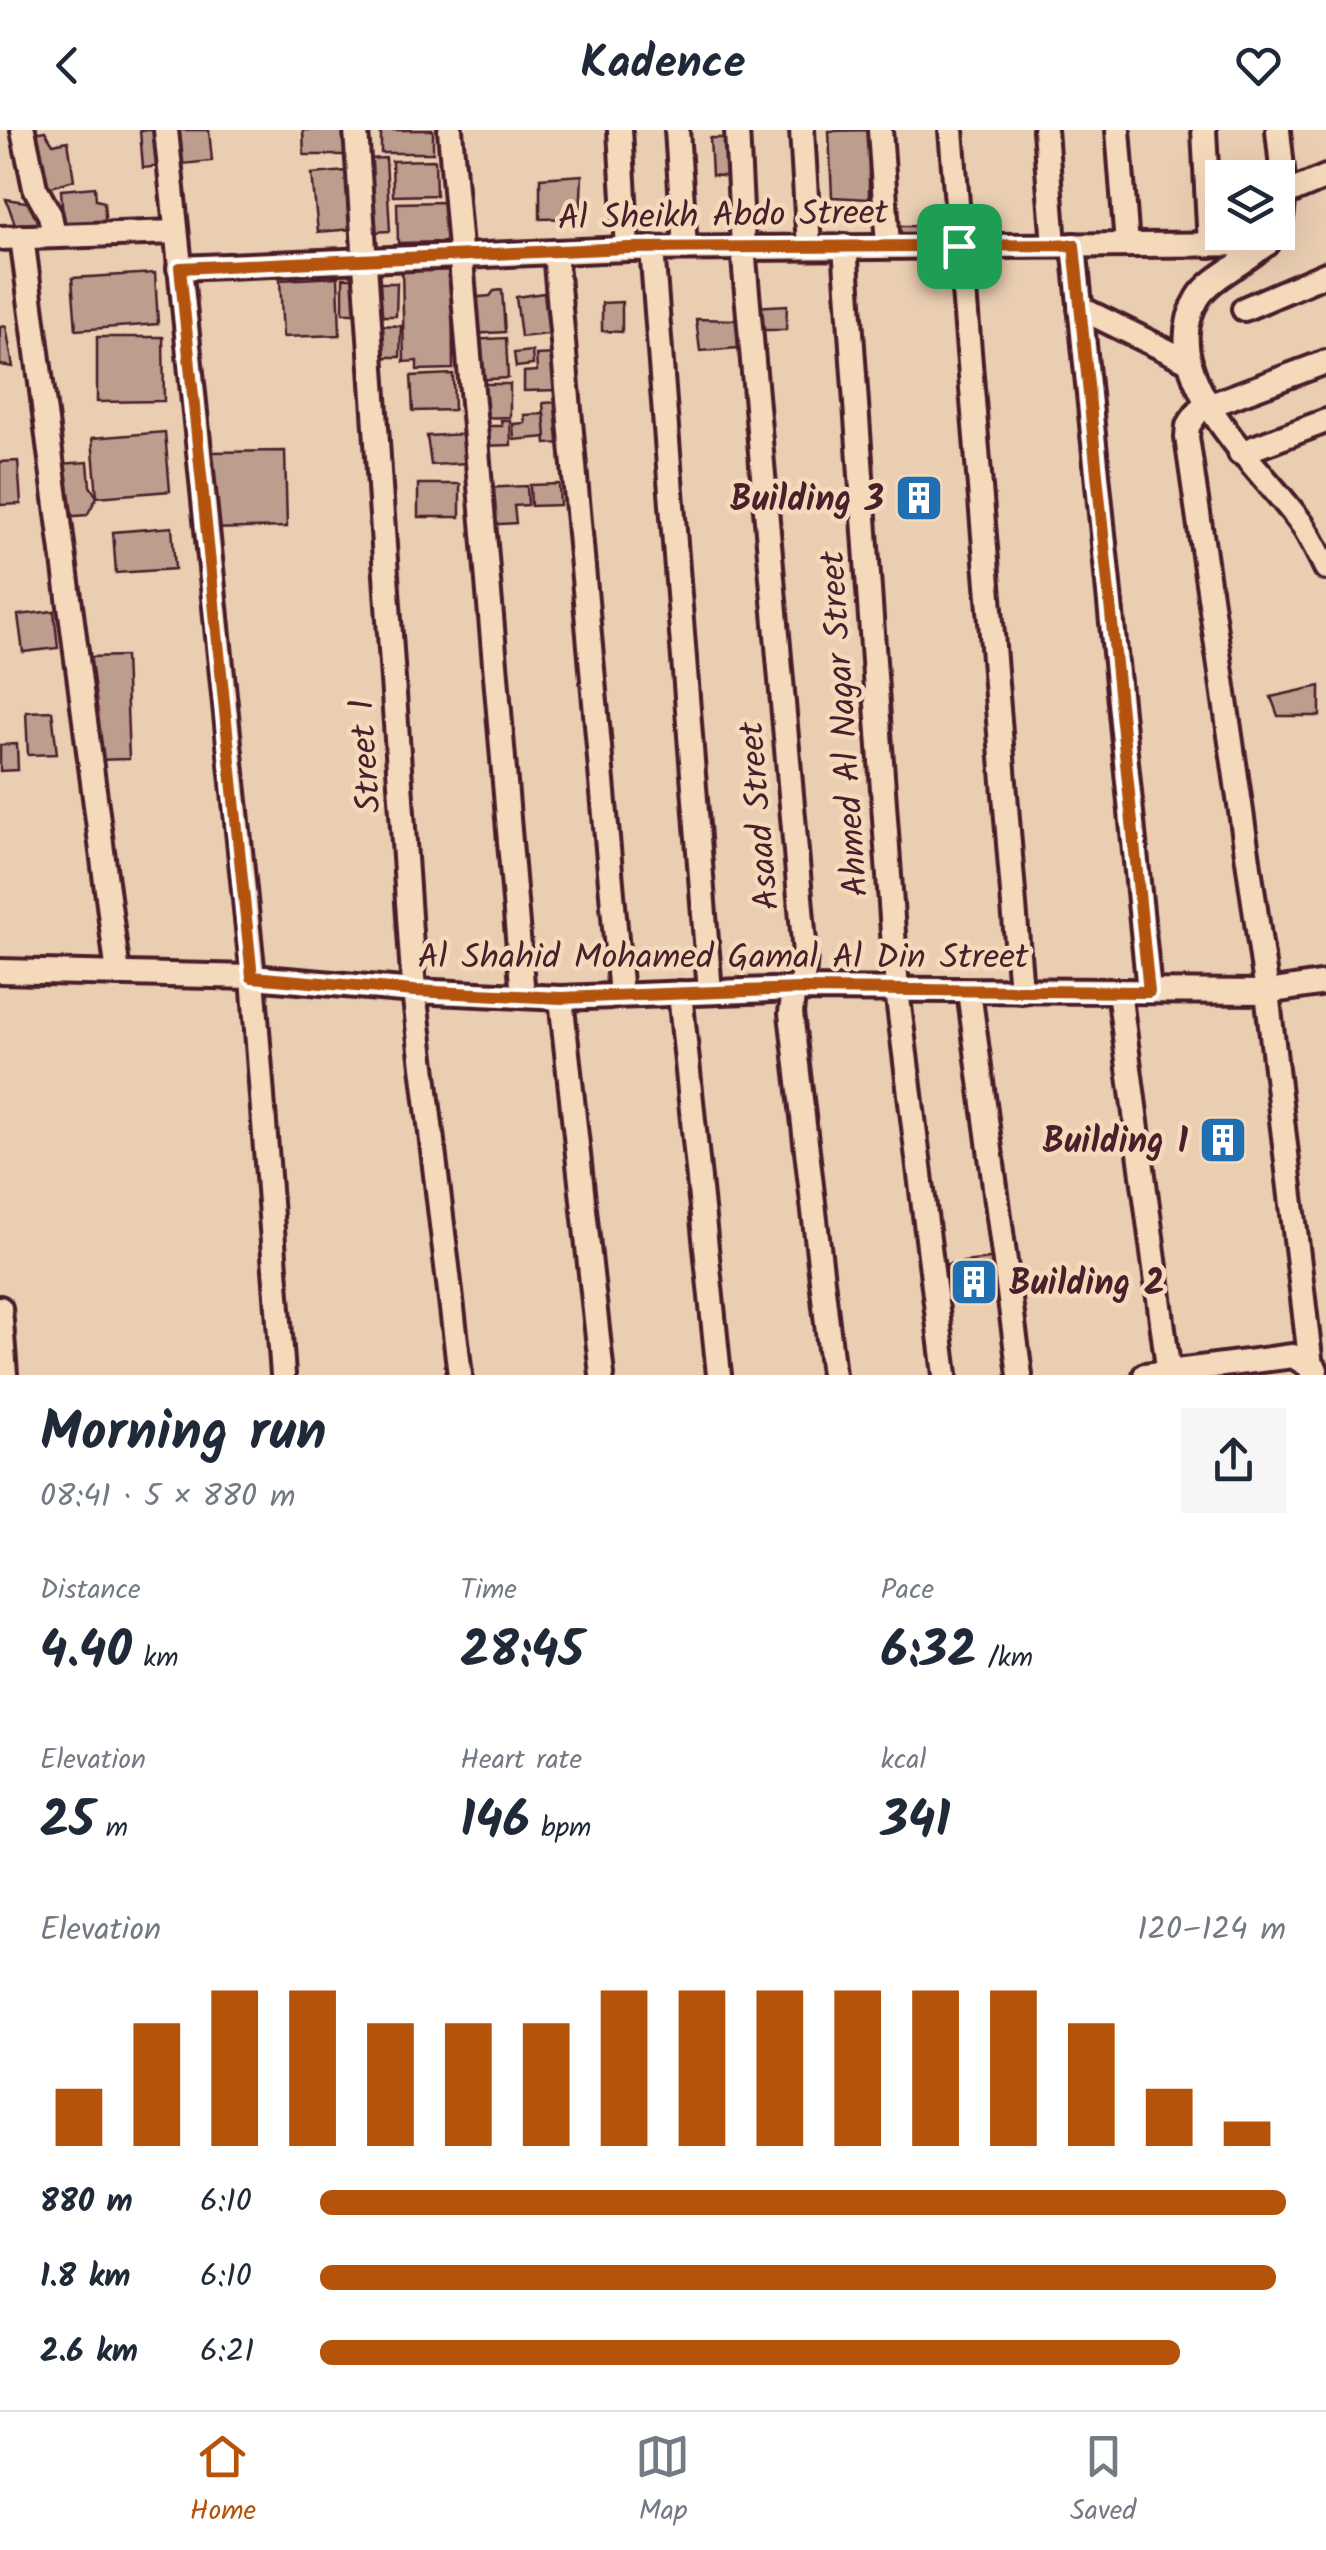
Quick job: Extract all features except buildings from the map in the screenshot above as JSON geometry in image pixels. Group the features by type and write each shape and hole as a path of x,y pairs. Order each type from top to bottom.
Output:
{"street":[{"path":"23,130 36,188 50,215 54,236"},
{"path":"166,130 252,977 283,1375"},
{"name":"Street 1","path":"356,130 414,991 460,1375"},
{"path":"450,130 523,996"},
{"path":"620,130 627,248"},
{"path":"678,130 684,248"},
{"name":"Asaad Street","path":"737,130 805,954 803,979 793,996 791,1014 833,1375"},
{"path":"802,130 809,247"},
{"path":"880,130 888,246"},
{"path":"951,130 1021,991"},
{"path":"1045,130 1064,245 1080,308 1149,992"},
{"path":"1118,130 1127,245"},
{"path":"1204,130 1206,160"},
{"path":"1278,130 1281,160"},
{"path":"1295,190 1326,177"},
{"path":"118,974 11,238 176,232"},
{"name":"Al Sheikh Abdo Street","path":"180,268 627,248 1205,244"},
{"name":"Ahmed Al Nagar Street","path":"845,246 897,990 945,1375"},
{"path":"652,248 710,992"},
{"path":"1255,250 1199,294 1186,339 1190,362 1210,405 1240,453 1315,524 1326,568"},
{"path":"556,252 621,996"},
{"path":"1244,309 1326,274"},
{"path":"1080,308 1190,362"},
{"path":"1315,1372 1267,992 1187,436 1193,417 1210,405 1326,362"},
{"path":"1240,453 1326,421"},
{"name":"Al Shahid Mohamed Gamal Al Din Street","path":"0,972 252,977 561,998 798,989 1267,992 1326,983"},
{"path":"970,991 1020,1375"},
{"path":"1118,992 1161,1374 1294,1356 1315,1372"},
{"path":"680,993 719,1375"},
{"path":"561,998 602,1375"},
{"path":"0,1308 5,1375"}],"place":[{"name":"Building 3","path":"919,498"},
{"name":"Building 1","path":"1223,1140"},
{"name":"Building 2","path":"974,1282"}],"route":[{"path":"1074,245 1149,992 798,989 561,998 252,977 180,268 627,248 959,246 1074,245"}]}
